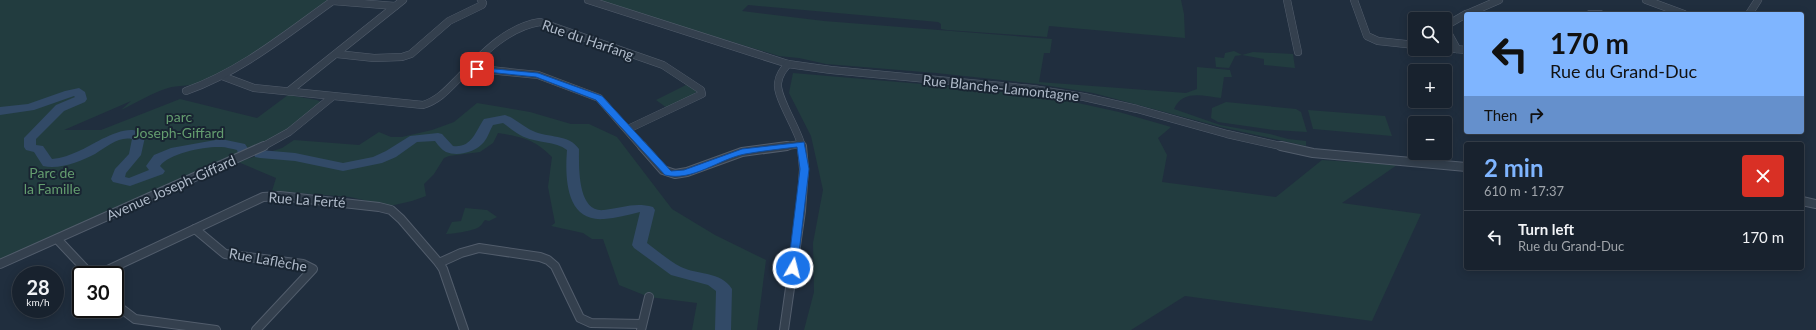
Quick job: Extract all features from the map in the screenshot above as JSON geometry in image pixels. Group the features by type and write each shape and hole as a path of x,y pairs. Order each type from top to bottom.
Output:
{"street":[{"path":"186,91 222,76 274,43 333,0 395,6"},
{"path":"289,92 403,0"},
{"path":"337,54 389,59 405,57 416,50 449,21 482,5 483,3 481,0"},
{"name":"Rue Blanche-Lamontagne","path":"588,0 788,64 831,70 1048,91 1084,97 1137,109 1226,134 1313,153 1464,167"},
{"path":"1287,0 1298,52"},
{"path":"1354,0 1367,36 1378,41 1408,44"},
{"path":"1471,12 1499,0"},
{"path":"1646,0 1658,2 1680,12"},
{"path":"1750,12 1758,0"},
{"path":"1457,49 1446,29 1446,25 1452,20 1464,15"},
{"name":"Rue du Harfang","path":"222,76 254,88 423,105 441,97 505,34 529,23 540,22 663,65 701,90 702,94 628,130"},
{"path":"1452,49 1464,50"},
{"path":"784,330 802,197 804,169 801,144 795,124 778,92 778,77 788,64"},
{"path":"470,68 538,75 590,93 603,102 663,170 672,174 687,172 742,152 801,144"},
{"name":"Avenue Joseph-Giffard","path":"0,264 234,160 275,140 297,126 332,97"},
{"name":"Rue La Ferté","path":"116,266 263,197 272,195 391,210 401,218 443,269 464,330"},
{"path":"1804,202 1816,204"},
{"name":"Rue Laflèche","path":"195,229 225,254 303,264 313,269 311,273 256,330"},
{"path":"58,238 83,266"},
{"path":"439,263 466,250 477,248 486,248 540,257 548,260 555,266 580,318 591,323 642,327 649,296"},
{"path":"124,312 135,319 216,330"}],"green space":[{"path":"0,0 328,0 251,55 218,74 197,84 172,87 162,90 121,110 131,101 64,130 101,130 180,99 257,118 288,95 321,102 286,131 272,139 0,261"},
{"path":"594,0 1181,0 1184,14 1185,38 1049,26 1047,37 947,30 941,29 941,24 938,22 748,5 742,11 824,21 1052,39 1050,53 1044,53 1039,82 1186,93 1197,89 1197,67 1230,70 1232,77 1224,77 1221,98 1201,95 1188,96 1178,103 1174,109 1220,125 1270,134 1288,139 1306,141 1306,146 1221,127 1093,93 1038,84 936,73 826,64 799,58 779,56"},
{"path":"1234,51 1242,55 1235,56 1229,68 1216,67 1215,57 1224,58 1225,53"},
{"path":"1253,52 1293,54 1295,68 1264,65 1264,59 1242,55"},
{"path":"793,73 969,88 1055,98 1119,112 1171,127 1158,138 1167,155 1162,182 1276,197 1322,160 1397,165 1342,203 1421,214 1372,321 1185,296 1131,330 804,330 814,292 813,243 823,190 811,136 789,93"},
{"path":"688,84 697,90 695,93 667,108 656,100"},
{"path":"1226,102 1296,109 1301,112 1307,132 1274,130 1218,122 1211,118 1212,108"},
{"path":"477,103 530,112 571,124 589,124 617,137 672,209 715,235 766,260 757,330 692,330 697,303 649,297 619,285 603,239 592,239 583,233 551,226 555,223 548,187 552,157 539,146 528,140 498,133 493,143 480,152 444,158 434,174 424,184 426,196 390,206 350,197 272,191 276,178 238,162 282,148 294,140 359,145 379,132 391,137 402,137 432,130 454,122"},
{"path":"1308,110 1385,116 1392,136 1313,129"},
{"path":"465,208 487,210 497,217 489,221 485,220 480,226 472,230 446,234 452,222 461,221"}],"waterway":[{"path":"0,111 30,107 69,93 79,92 81,99 60,108 30,138 30,147 39,149 48,163 80,156 118,136 125,134 139,137 135,155 120,172 118,179 130,182 158,171 153,166 159,158 171,152 221,143 241,147 243,150"},
{"path":"260,154 295,157 343,167 377,160 391,154 414,139 438,137 449,149 457,150 469,148 479,140 488,122 505,119 528,134 548,140 564,142 573,149 572,177 581,206 589,212 602,215 641,208 648,210 639,245 676,271 713,281 724,289 723,330"}],"route":[{"path":"477,69 538,75 590,93 603,102 663,170 672,174 687,172 732,154 756,149 801,144 804,169 801,211 793,268"}],"park label":[{"name":"parc Joseph-Giffard","path":"179,126"},
{"name":"Parc de la Famille","path":"52,182"}]}
